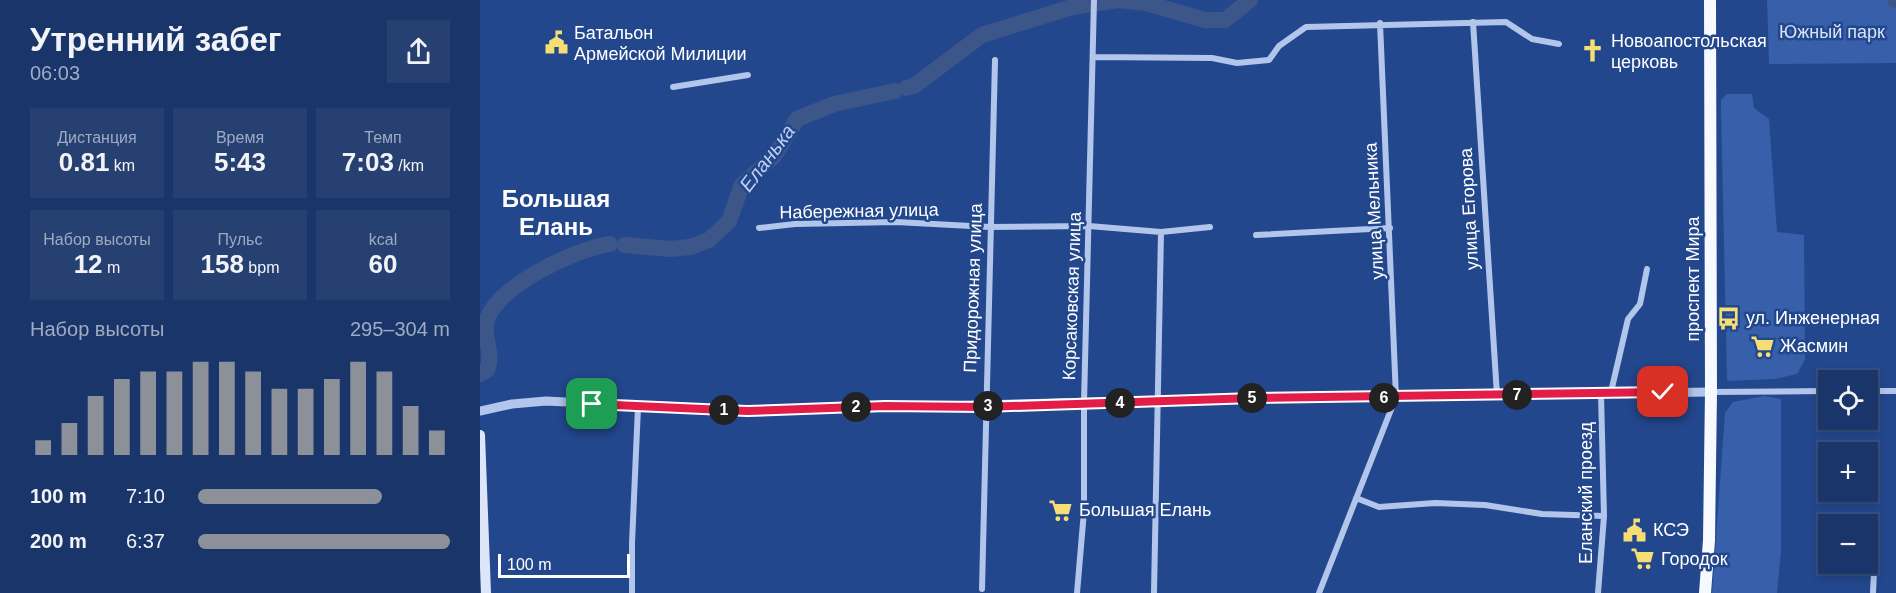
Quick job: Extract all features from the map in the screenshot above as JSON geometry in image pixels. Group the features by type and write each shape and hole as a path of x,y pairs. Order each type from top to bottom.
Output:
{"main road":[{"name":"проспект Мира","path":"1705,593 1709,540 1711,392 1710,0"},
{"path":"480,435 486,593"}],"street":[{"name":"Корсаковская улица","path":"1077,593 1084,511 1084,403 1094,0"},
{"name":"улица Егорова","path":"1473,21 1482,206 1497,395"},
{"path":"1094,57 1212,58 1237,63 1269,60 1279,45 1306,27 1380,23 1506,22 1532,39 1559,44"},
{"name":"улица Мельника","path":"1380,23 1396,398"},
{"name":"Придорожная улица","path":"982,589 984,407 995,60"},
{"path":"674,87 748,75"},
{"name":"Набережная улица","path":"759,228 795,224 896,222 990,227 1089,226 1161,232 1210,227"},
{"path":"1256,235 1390,228"},
{"path":"1154,593 1160,403 1161,232"},
{"path":"1606,393 1628,319 1640,304 1647,269"},
{"path":"480,411 512,404 546,401 747,411 885,406 984,407 1160,403 1254,398 1818,391"},
{"path":"1878,391 1896,391"},
{"name":"Еланский проезд","path":"1598,593 1604,516 1606,393"},
{"path":"1319,593 1396,398"},
{"path":"632,593 638,407"},
{"path":"1356,498 1379,507 1435,503 1485,505 1531,513 1604,516"},
{"path":"1873,593 1874,574"}],"green space":[{"name":"Южный парк","path":"1767,0 1896,0 1896,63 1769,64"},
{"path":"1727,94 1752,94 1754,108 1769,119 1777,232 1804,235 1805,359 1797,374 1775,379 1727,381 1721,100"},
{"path":"1764,396 1781,399 1781,550 1777,593 1712,593 1725,413 1733,402"}],"waterway":[{"name":"Еланька","path":"906,88 914,86 982,35 1072,7 1118,0 1146,3 1205,20 1225,20 1250,0"},
{"name":"Еланька","path":"625,245 670,249 690,247 709,240 729,221 742,185 774,156 797,119 834,104 895,91"},
{"name":"Еланька","path":"480,374 487,370 490,358 486,325 491,311 503,297 519,284 558,262 578,253 610,244"}],"place":[{"name":"Батальон Армейской Милиции","path":"556,43"},
{"name":"Новоапостольская церковь","path":"1593,51"},
{"name":"ул. Инженерная","path":"1728,318"},
{"name":"Жасмин","path":"1762,346"},
{"name":"Большая Елань","path":"1061,510"},
{"name":"КСЭ","path":"1635,530"},
{"name":"Городок","path":"1643,559"}],"district":[{"name":"Большая Елань","path":"556,212"}],"route":[{"path":"592,404 747,411 885,406 984,407 1160,403 1254,398 1396,398 1663,392"}]}
